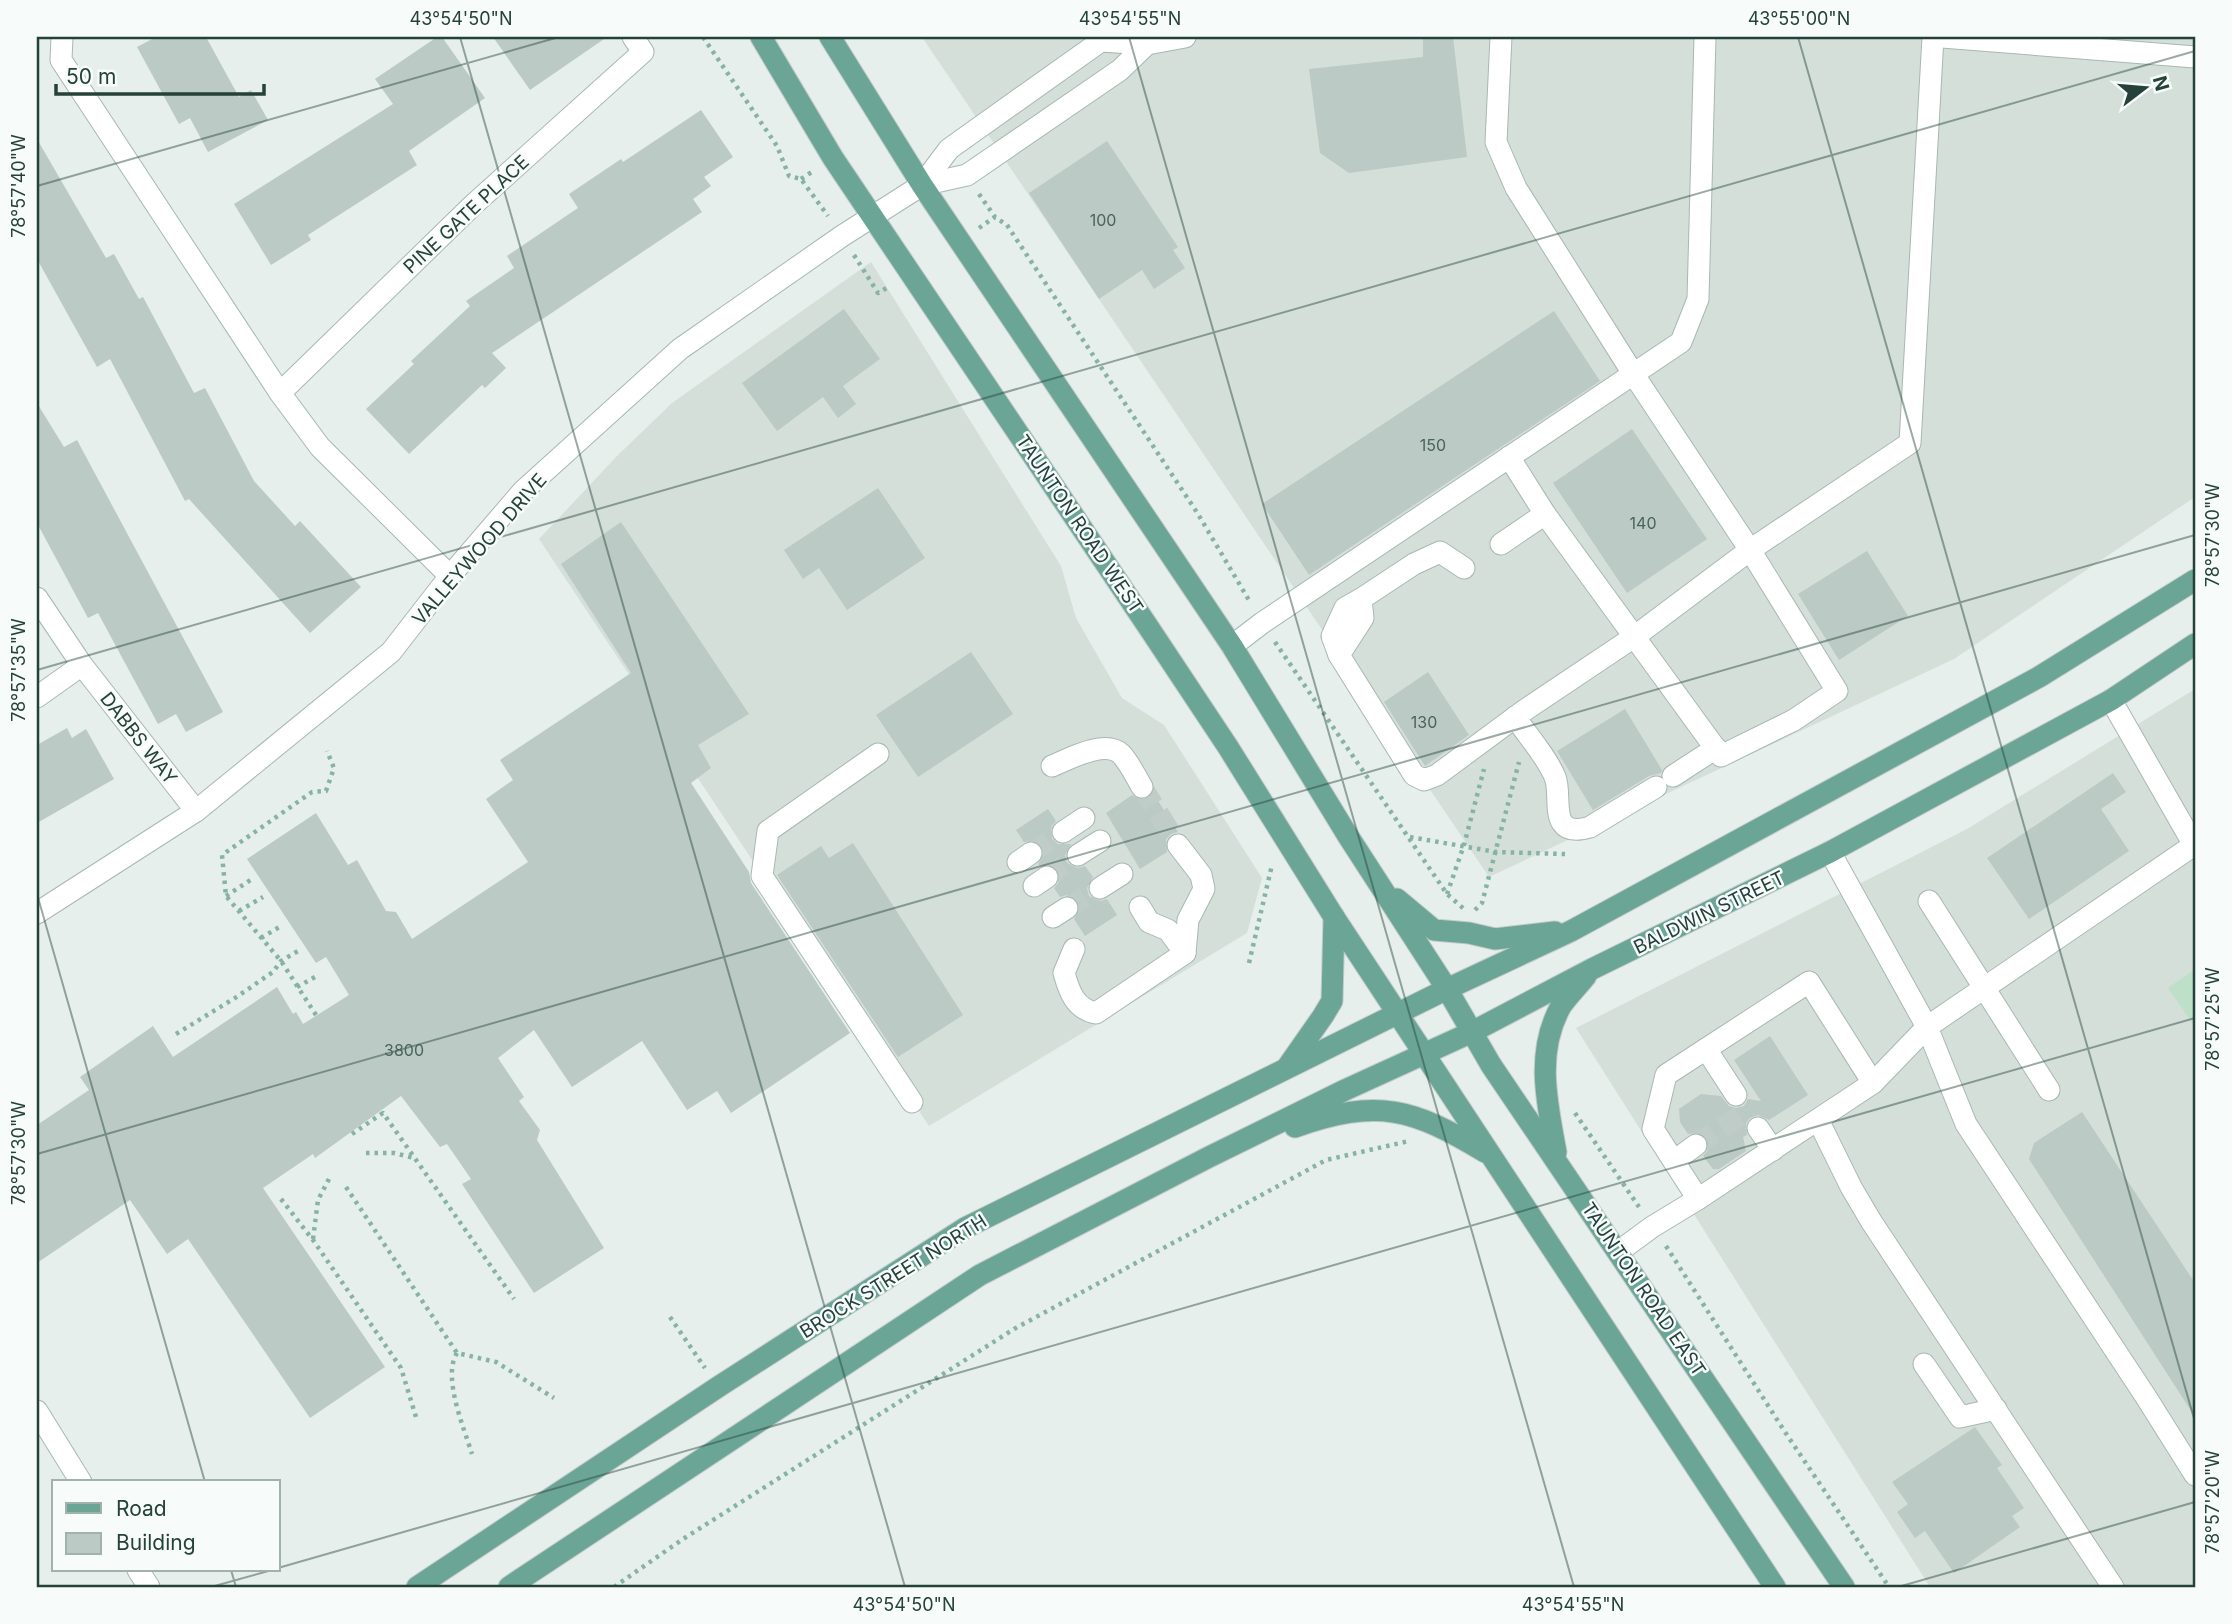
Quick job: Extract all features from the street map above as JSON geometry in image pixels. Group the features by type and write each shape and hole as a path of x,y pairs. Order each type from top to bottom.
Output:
{"main road":[{"name":"TAUNTON ROAD WEST","path":"761,37 833,158 1134,605 1397,1014"},
{"path":"830,37 922,185 1232,646 1348,836 1447,989"},
{"path":"1775,1587 1397,1014 1572,931 2039,677 2195,580"},
{"name":"BALDWIN STREET","path":"1209,1157 1345,1090 1472,1032 1592,969 1830,852 2111,700 2195,644"},
{"path":"1384,888 1434,930 1469,933 1495,939 1572,931"},
{"path":"1285,1069 1332,1001 1334,917"},
{"path":"1558,1161 1544,1059 1548,1037 1562,1005 1592,969"},
{"name":"TAUNTON ROAD EAST","path":"1447,989 1492,1065 1844,1587"},
{"name":"BROCK STREET NORTH","path":"417,1587 718,1387 965,1228 1397,1014"},
{"path":"509,1587 980,1275 1209,1157 1332,1114 1376,1109 1415,1115 1450,1131 1490,1155"}],"street":[{"path":"62,37 61,60 101,116 280,393 320,447 450,576"},
{"name":"PINE GATE PLACE","path":"280,393 473,205 643,52 633,37"},
{"path":"922,185 948,149 1101,41 1147,44 1185,37"},
{"path":"1501,37 1496,142 1516,188 1634,375 1750,550 1837,691 1794,720 1721,756 1545,514 1509,457"},
{"path":"1232,646 1262,623 1681,342 1698,299 1705,37"},
{"path":"1464,568 1440,552 1414,564 1361,599 1363,618 1339,655 1414,775 1424,780 1437,775 1516,717 1634,637 1750,550 1910,443 1933,37"},
{"path":"1942,37 2195,57"},
{"path":"922,185 967,175 1120,70 1147,44"},
{"name":"VALLEYWOOD DRIVE","path":"37,913 195,811 391,652 450,576 523,491 680,349 842,236 922,185"},
{"path":"1501,544 1545,514"},
{"name":"DABBS WAY","path":"38,603 82,665 195,811"},
{"path":"37,697 82,665"},
{"path":"1618,1252 1873,1083 1927,1027 2194,845 2111,700"},
{"path":"1516,717 1556,778 1559,816 1564,824 1579,831 1590,827 1716,748"},
{"path":"1052,766 1091,750 1108,749 1120,753 1142,787"},
{"path":"878,754 768,831 762,876 912,1102"},
{"path":"1063,832 1084,818"},
{"path":"1078,855 1100,841"},
{"path":"1178,845 1200,875 1204,889 1188,920 1185,953"},
{"path":"1830,852 1927,1027 1966,1124 2195,1475"},
{"path":"1100,888 1122,874"},
{"path":"1929,901 2049,1090"},
{"path":"1140,907 1149,922 1168,930 1185,953"},
{"path":"1074,949 1064,973 1071,995 1086,1011 1096,1013 1185,953"},
{"path":"1698,1199 1653,1129 1666,1075 1809,982 1873,1083"},
{"path":"1706,1049 1736,1096"},
{"path":"1818,1120 1865,1210 2069,1525 2113,1587"},
{"path":"1758,1128 1773,1150"},
{"path":"1674,1161 1696,1145"},
{"path":"1924,1364 1960,1418 1996,1409"},
{"path":"37,1411 80,1480"},
{"path":"139,1572 149,1587"}],"path":[{"path":"703,37 777,146 789,176 801,178 878,293 911,274"},
{"path":"967,175 995,218 1007,225 1198,514 1262,623 1447,894 1470,914 1482,902 1519,761"},
{"path":"1447,894 1464,845 1494,735"},
{"path":"316,1015 281,961 226,896 222,855 312,792 326,791 334,768 327,751"},
{"path":"1249,963 1280,831"},
{"path":"1409,836 1496,852 1577,854"},
{"path":"226,896 252,879"},
{"path":"239,911 262,897"},
{"path":"261,938 281,926"},
{"path":"176,1034 273,972 281,961 298,951"},
{"path":"298,987 315,976"},
{"path":"1574,1111 1682,1268 1784,1432 1889,1587"},
{"path":"352,1134 383,1113 514,1299"},
{"path":"614,1587 683,1539 1014,1329 1326,1160 1417,1140"},
{"path":"366,1153 394,1153 415,1159"},
{"path":"313,1240 318,1200 330,1177"},
{"path":"346,1187 457,1353 496,1362 554,1398"},
{"path":"281,1199 313,1240 401,1368 416,1417"},
{"path":"670,1317 718,1387"},
{"path":"457,1353 453,1360 453,1391 472,1454"}],"shaded area":[{"path":"922,37 2195,37 2195,497 1954,659 1489,877"},
{"path":"871,262 1061,566 1076,618 1122,698 1164,725 1262,878 1247,933 929,1126 539,539 618,455 672,403"},
{"path":"2195,689 2195,1587 1930,1587 1576,1028 1967,829"}],"green space":[{"path":"2195,969 2195,1027 2168,988"}],"building":[{"path":"156,37 206,37 239,97 251,90 268,120 208,152 190,118 179,124 137,47"},
{"path":"437,37 442,37 485,98 409,151 417,165 308,235 311,240 271,265 234,204 393,104 375,79"},
{"path":"493,37 607,37 530,90"},
{"path":"1423,37 1453,37 1467,157 1349,173 1320,153 1309,69 1423,57"},
{"path":"701,110 733,157 704,177 711,186 693,199 702,212 492,353 506,368 485,388 482,385 409,454 366,409 414,364 411,361 470,306 466,301 514,268 507,256 578,208 569,194"},
{"path":"37,139 106,258 114,254 139,299 143,297 194,393 205,388 254,481 295,526 300,521 361,587 310,633 189,499 185,501 110,359 97,367 37,259"},
{"path":"1107,141 1178,247 1173,250 1185,268 1154,289 1142,270 1099,299 1029,193"},
{"path":"844,309 880,359 843,386 856,404 838,418 823,397 777,431 742,383"},
{"path":"1554,311 1600,381 1309,575 1262,504"},
{"path":"37,403 64,447 77,440 223,712 186,732 176,714 158,724 98,613 88,618 37,523"},
{"path":"1632,429 1707,539 1627,593 1553,483"},
{"path":"878,488 925,558 847,610 819,568 803,579 784,550"},
{"path":"621,522 749,714 698,745 711,768 691,783 749,872 751,883 850,1033 731,1113 717,1091 687,1110 642,1041 572,1087 534,1030 498,1058 524,1097 519,1101 540,1130 537,1140 604,1248 534,1293 462,1184 471,1179 447,1144 440,1147 401,1096 315,1158 313,1154 263,1188 385,1367 310,1418 188,1239 167,1254 130,1200 37,1263 37,1125 89,1090 80,1077 153,1026 173,1057 277,987 293,1014 296,1012 303,1024 349,995 326,957 316,963 247,859 316,813 348,865 357,860 386,911 396,912 412,939 528,862 486,799 513,780 500,760 631,673 561,564"},
{"path":"1867,551 1908,616 1839,660 1798,594"},
{"path":"971,652 1013,714 918,777 876,715"},
{"path":"1428,672 1469,735 1425,766 1384,702"},
{"path":"1625,709 1662,770 1593,810 1557,751"},
{"path":"67,728 72,738 86,729 114,779 37,823 37,745"},
{"path":"2113,773 2126,792 2101,809 2129,851 2029,919 1987,858"},
{"path":"1153,793 1178,832 1166,839 1167,852 1140,869 1106,813 1132,795 1143,800"},
{"path":"1048,809 1056,821 1051,827 1052,839 1058,844 1071,844 1065,855 1067,863 1078,868 1085,866 1093,877 1087,888 1089,896 1100,901 1107,899 1117,915 1085,936 1074,919 1080,908 1078,900 1067,895 1060,897 1054,888 1059,882 1058,870 1052,865 1040,866 1038,864 1044,853 1042,846 1036,841 1024,842 1016,830"},
{"path":"853,843 963,1015 898,1057 777,875 821,846 829,858"},
{"path":"1770,1036 1808,1095 1769,1120 1758,1115 1750,1118 1746,1123 1747,1135 1743,1137 1746,1151 1719,1169 1713,1169 1703,1156 1708,1150 1707,1138 1701,1133 1688,1134 1680,1122 1679,1109 1701,1094 1721,1096 1729,1106 1736,1108 1744,1106 1748,1099 1761,1101 1734,1060"},
{"path":"2082,1112 2195,1283 2195,1417 2029,1159 2034,1143"},
{"path":"1975,1427 2002,1465 1997,1468 2024,1508 2012,1516 2020,1527 1954,1573 1925,1531 1915,1538 1897,1512 1908,1504 1892,1482"}],"tunnel":[{"path":"1142,787 1178,845"},
{"path":"1031,853 1063,832"},
{"path":"1047,877 1078,855"},
{"path":"1067,908 1100,888"},
{"path":"1696,1145 1747,1111"}]}
